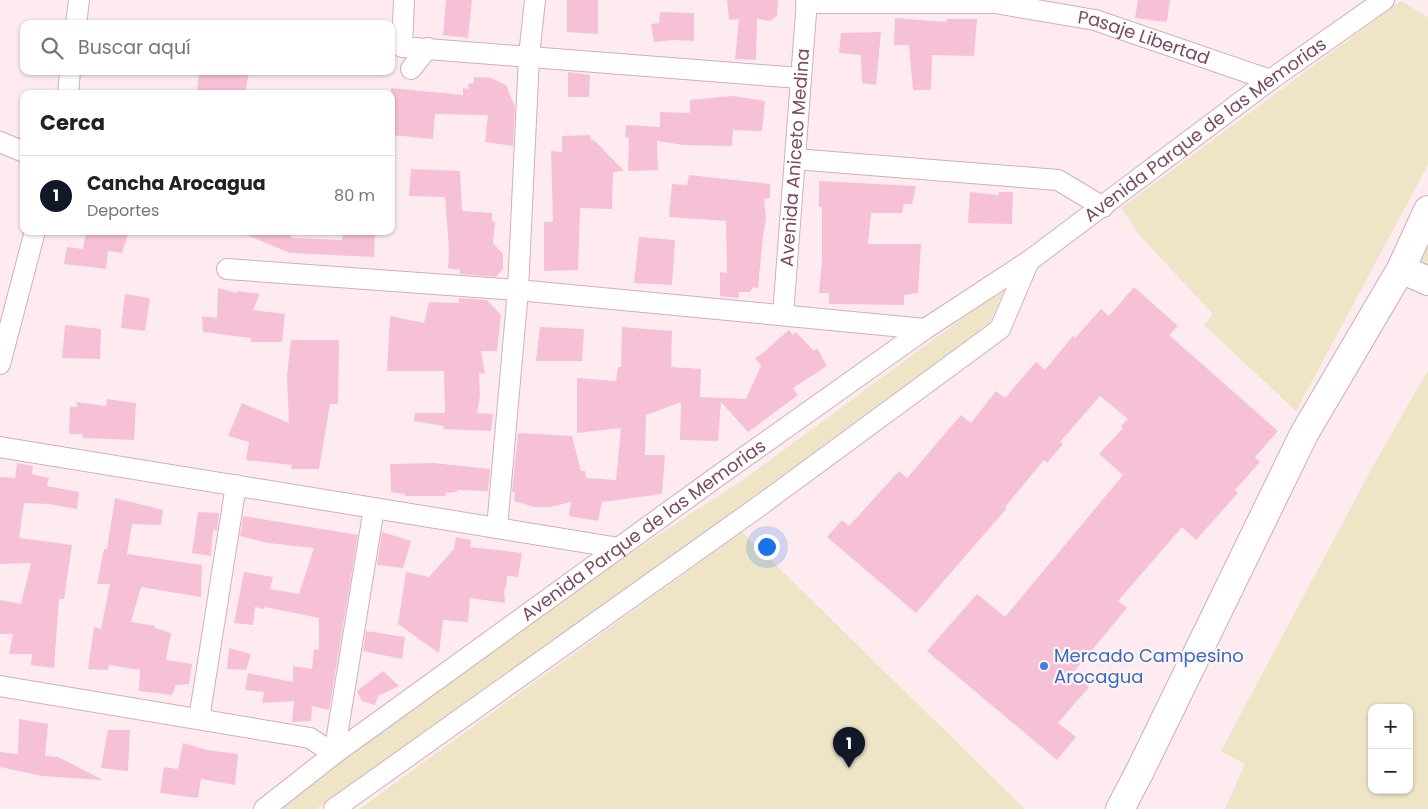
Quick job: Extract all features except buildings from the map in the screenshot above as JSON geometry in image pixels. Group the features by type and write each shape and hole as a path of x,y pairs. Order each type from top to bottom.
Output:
{"street":[{"path":"76,20 79,0"},
{"path":"404,0 402,47 800,78"},
{"path":"497,528 518,290 529,56 535,0"},
{"name":"Avenida Parque de las Memorias","path":"264,809 334,754 619,548 925,329 1029,261 1270,80 1384,0"},
{"name":"Pasaje Libertad","path":"806,1 996,2 1095,20 1270,80"},
{"name":"Avenida Aniceto Medina","path":"783,316 806,1"},
{"path":"412,69 428,48"},
{"path":"68,90 70,75"},
{"path":"0,142 20,150"},
{"path":"795,159 1058,180 1103,206"},
{"path":"1120,809 1304,434 1401,269 1428,210"},
{"path":"0,364 34,235"},
{"path":"334,809 758,507 1000,329 1029,261"},
{"path":"227,269 518,290 925,329"},
{"path":"1401,269 1428,281"},
{"path":"0,446 619,548"},
{"path":"199,720 236,485"},
{"path":"0,686 310,738 334,754 374,508"}],"shaded area":[{"path":"1401,1 1428,17 1428,165 1296,411 1204,325 1213,314 1140,236 1121,208"},
{"path":"1428,226 1428,267 1411,260"},
{"path":"1006,286 989,324 568,632 316,809 277,809 454,677 602,572 747,477"},
{"path":"1428,370 1428,809 1225,809 1245,764 1221,751 1372,468"},
{"path":"742,532 1025,809 359,809"}],"place":[{"name":"Mercado Campesino Arocagua","path":"1044,666"},
{"name":"Cancha Arocagua","path":"849,768"}]}
